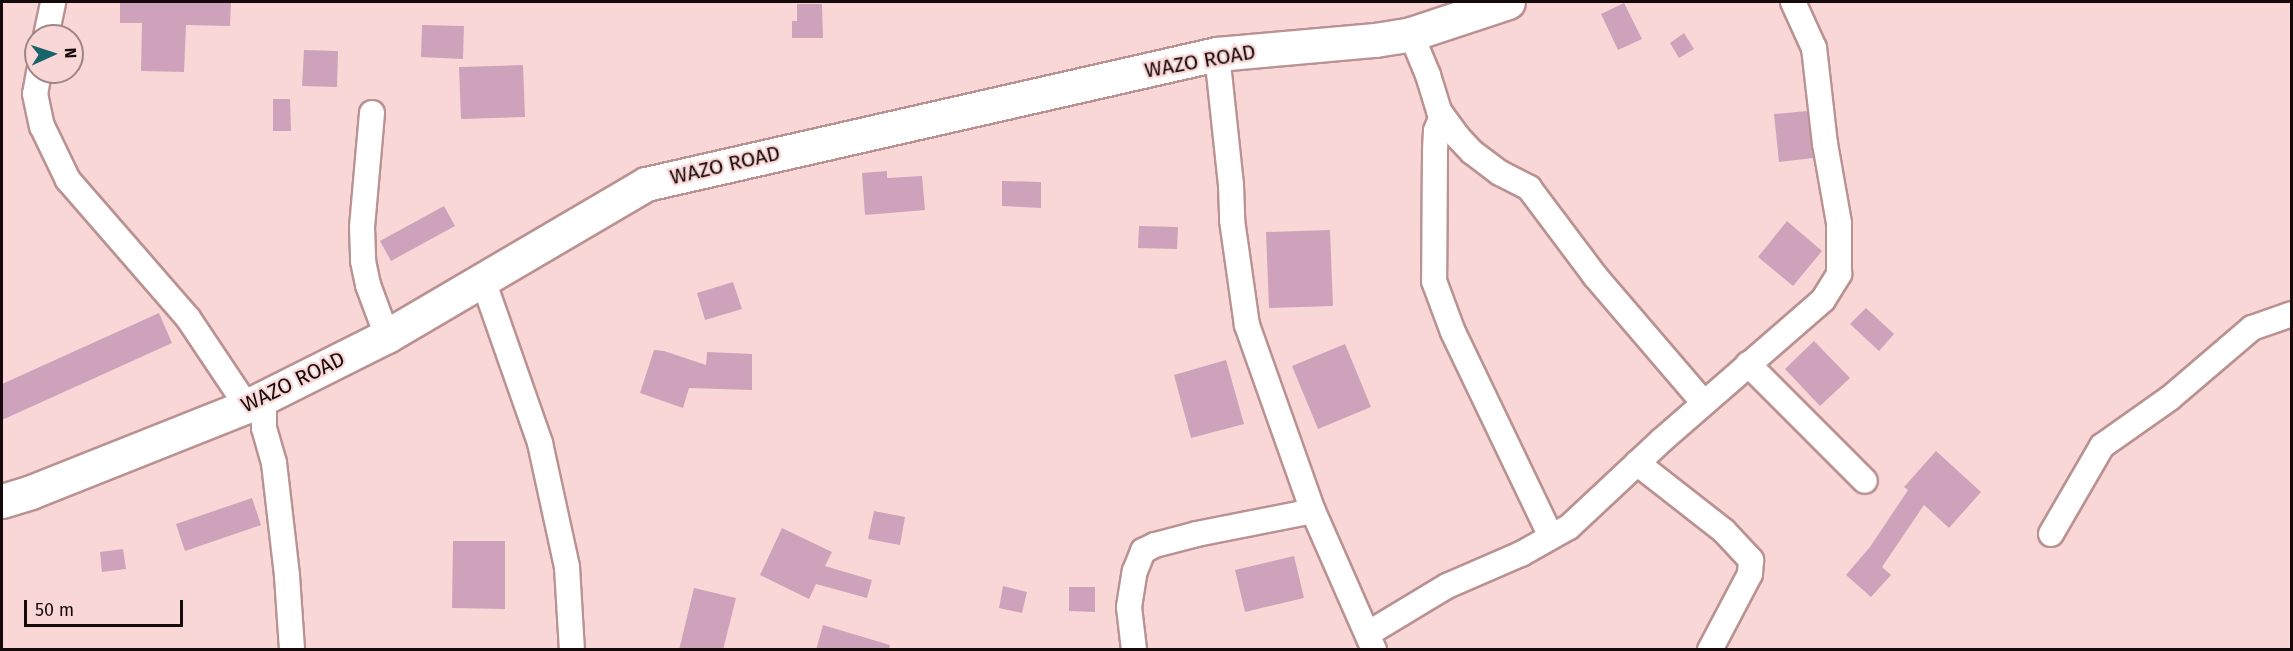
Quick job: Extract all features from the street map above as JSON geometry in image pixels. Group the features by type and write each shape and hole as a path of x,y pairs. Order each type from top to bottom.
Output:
{"main road":[{"name":"WAZO ROAD","path":"2,501 31,492 256,401 387,336 637,188 658,181 1217,54 1375,40 1411,34 1508,2"}],"street":[{"path":"48,24 53,2"},
{"path":"1217,54 1231,185 1232,220 1247,325 1313,511 1372,641 1447,586 1521,554 1569,527 1704,403 1823,300 1839,274 1839,223 1825,144 1814,48 1793,2"},
{"path":"1411,34 1442,116 1472,152 1500,173 1529,188 1595,276 1704,403"},
{"path":"37,84 35,94 42,126 68,180 90,209 120,239 256,401 274,463 287,576 292,650"},
{"path":"372,113 362,227 363,261 368,285 387,336"},
{"path":"1442,116 1436,131 1434,281 1453,332 1551,537"},
{"path":"483,279 540,444 567,567 572,650"},
{"path":"2051,534 2102,446 2170,398 2252,328 2292,314"},
{"path":"1748,364 1865,481"},
{"path":"1637,463 1724,531 1742,547 1751,560 1750,574 1710,650"},
{"path":"1134,650 1129,607 1135,571 1143,551 1155,545 1197,534 1313,511"}],"building":[{"path":"120,2 231,2 230,26 186,25 184,72 141,71 142,23 120,23"},
{"path":"1624,3 1642,39 1618,50 1601,14"},
{"path":"797,4 822,4 823,38 792,38 792,21 797,21"},
{"path":"422,25 464,26 463,59 421,57"},
{"path":"1684,33 1694,49 1679,58 1670,43"},
{"path":"304,50 338,51 337,87 302,86"},
{"path":"523,65 525,117 461,119 459,67"},
{"path":"273,99 290,99 291,131 273,131"},
{"path":"1807,111 1813,158 1779,162 1774,114"},
{"path":"887,171 887,178 922,176 925,210 865,215 862,173"},
{"path":"1002,181 1041,182 1041,208 1002,206"},
{"path":"444,206 455,226 391,261 380,241"},
{"path":"1787,221 1822,251 1793,286 1758,257"},
{"path":"1139,226 1178,227 1177,249 1138,248"},
{"path":"1330,230 1333,306 1269,308 1266,232"},
{"path":"733,282 742,309 705,320 697,293"},
{"path":"1866,308 1894,334 1879,351 1850,324"},
{"path":"159,313 172,343 2,420 2,384"},
{"path":"1814,341 1850,378 1820,406 1785,369"},
{"path":"1345,344 1371,407 1318,429 1292,366"},
{"path":"654,350 664,351 706,365 707,352 752,354 752,390 689,388 683,408 640,393"},
{"path":"1226,360 1244,424 1191,438 1174,375"},
{"path":"1936,451 1981,492 1949,528 1924,505 1882,567 1891,575 1871,597 1846,575 1870,547 1908,490 1904,487"},
{"path":"252,498 261,525 185,551 176,524"},
{"path":"874,511 905,517 900,545 868,539"},
{"path":"782,528 832,552 825,566 872,580 867,598 816,584 809,599 760,575"},
{"path":"453,541 505,541 505,609 452,608"},
{"path":"123,549 126,569 102,572 100,552"},
{"path":"1294,556 1304,598 1245,612 1235,570"},
{"path":"1003,586 1027,592 1022,613 999,608"},
{"path":"1069,587 1095,587 1095,612 1069,611"},
{"path":"694,588 736,598 723,650 679,650"},
{"path":"823,625 890,645 889,650 816,650"}]}
